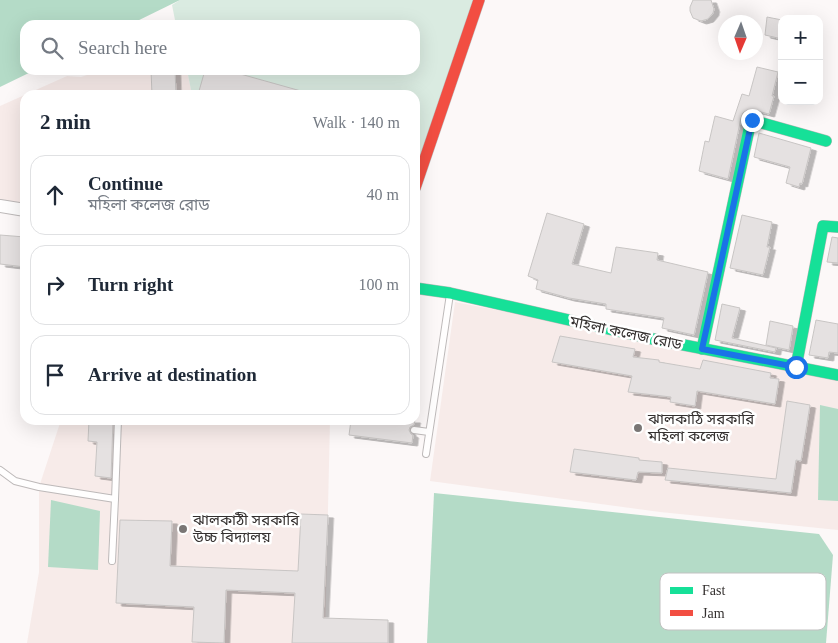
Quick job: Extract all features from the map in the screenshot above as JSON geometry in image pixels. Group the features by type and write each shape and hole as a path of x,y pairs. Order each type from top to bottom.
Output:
{"street":[{"path":"420,173 479,0"},
{"path":"702,349 752,120 826,141"},
{"path":"0,206 20,209"},
{"path":"796,367 823,226 838,227"},
{"name":"মহিলা কলেজ রোড","path":"420,289 450,293 648,338 838,375"}],"lane":[{"path":"426,454 450,293"},
{"path":"112,561 118,425"},
{"path":"414,430 429,432"},
{"path":"0,470 15,481 39,487 115,499"}],"shaded area":[{"path":"0,0 180,0 139,20 20,20 20,75 25,75 0,87"},
{"path":"180,0 479,0 420,169 420,90 191,90 188,75 420,75 420,20 175,20 172,5"},
{"path":"87,75 188,75 191,90 36,90 67,76 81,77"},
{"path":"20,97 20,203 0,200 0,106"},
{"name":"ঝালকাঠি সরকারি মহিলা কলেজ","path":"455,302 838,375 838,530 660,512 430,481"},
{"path":"820,405 838,409 838,501 818,500"},
{"name":"ঝালকাঠী সরকারি উচ্চ বিদ্যালয়","path":"59,425 330,425 325,643 27,643 39,572 39,487"},
{"path":"434,493 819,534 833,555 826,643 427,643"},
{"path":"51,500 100,511 98,570 48,567"}],"building":[{"path":"693,0 711,0 714,9 708,19 701,21 693,18 690,7"},
{"path":"767,17 778,19 778,38 765,35"},
{"path":"757,67 778,72 769,114 753,110 743,113 728,179 699,171 705,141 709,142 715,116 733,121 742,94 749,96"},
{"path":"151,75 175,75 176,90 152,90"},
{"path":"204,75 244,75 297,90 199,90"},
{"path":"759,133 811,148 802,184 800,183 799,187 786,183 790,167 754,157"},
{"path":"547,213 584,224 572,264 611,273 616,247 658,253 657,260 708,272 694,335 662,328 664,318 606,309 606,304 569,298 536,289 538,280 528,276"},
{"path":"742,215 772,222 767,247 770,247 763,275 730,268"},
{"path":"0,235 20,237 20,266 0,264"},
{"path":"832,237 838,238 838,263 827,262"},
{"path":"722,304 740,308 732,338 776,348 775,352 715,340"},
{"path":"816,320 838,324 838,353 829,352 828,358 809,355"},
{"path":"770,321 793,326 789,350 766,345"},
{"path":"560,336 635,349 633,357 659,360 659,362 700,369 703,360 771,373 770,378 779,379 775,404 697,391 695,406 670,402 671,397 628,392 632,376 552,362"},
{"path":"787,401 810,405 801,461 796,460 791,493 665,480 668,468 776,479"},
{"path":"89,425 113,425 111,478 95,476 97,442 88,441"},
{"path":"350,425 414,425 409,430 413,435 412,443 349,435"},
{"path":"574,449 662,462 662,473 638,472 636,480 570,472"},
{"path":"301,514 328,515 323,618 388,620 388,643 292,643 295,593 226,590 224,643 192,642 194,607 116,603 120,520 172,521 170,566 298,571"}],"traffic: fast":[{"path":"702,349 751,120 826,141"},
{"path":"796,367 823,226 838,227"},
{"path":"420,289 450,293 648,338 838,375"}],"traffic: jam":[{"path":"420,173 479,0"}],"place":[{"name":"ঝালকাঠি সরকারি মহিলা কলেজ","path":"638,428"},
{"name":"ঝালকাঠী সরকারি উচ্চ বিদ্যালয়","path":"183,529"}],"route":[{"path":"752,120 702,349 796,367"}]}
